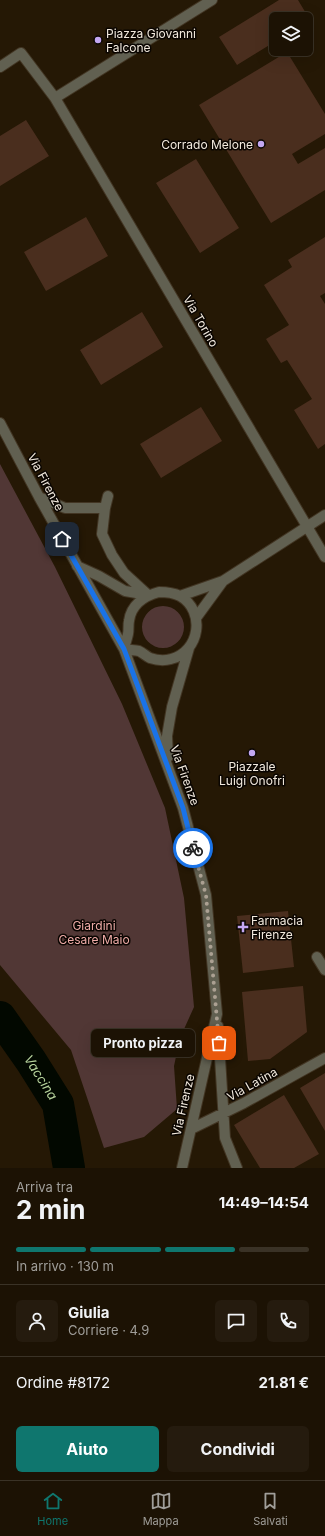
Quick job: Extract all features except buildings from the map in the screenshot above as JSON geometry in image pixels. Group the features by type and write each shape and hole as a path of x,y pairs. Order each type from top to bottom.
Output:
{"street":[{"path":"0,67 21,54 56,98 212,0"},
{"name":"Via Torino","path":"56,98 325,557"},
{"name":"Via Firenze","path":"0,423 39,497 124,649 183,808 206,895 217,1014 182,1168"},
{"path":"108,496 102,534 112,556 124,573 148,595"},
{"path":"39,497 65,508 105,508"},
{"path":"180,596 223,581 325,515"},
{"path":"77,566 99,576 125,591 148,595"},
{"path":"196,618 223,581"},
{"path":"168,767 167,736 172,707 190,648 195,639 197,629 196,618 193,610 187,602 180,596 170,593 159,592 148,595 139,601 132,610 129,621 129,632 124,649 140,652 149,658 171,660 190,648"},
{"path":"317,957 325,970"},
{"path":"217,1014 225,1138 237,1168"},
{"name":"Via Latina","path":"191,1129 223,1115 325,1058"}],"green space":[{"name":"Giardini Cesare Maio","path":"0,464 55,567 122,704 165,808 184,898 194,1007 180,1038 174,1066 177,1109 144,1137 104,1148 71,1050 0,965"},
{"path":"159,606 167,606 175,609 181,615 184,627 181,639 175,645 167,648 159,648 151,645 145,639 142,631 142,623 145,615 151,609"}],"waterway":[{"name":"Vaccina","path":"0,1017 31,1061 58,1104 69,1168"}],"way so far":[{"path":"193,848 206,895 219,1043"}],"place":[{"name":"Piazza Giovanni Falcone","path":"98,40"},
{"name":"Corrado Melone","path":"261,144"},
{"name":"Piazzale Luigi Onofri","path":"252,753"},
{"name":"Farmacia Firenze","path":"243,927"},
{"name":"Pronto pizza","path":"219,1043"}],"route":[{"path":"62,539 124,649 183,808 193,848"}]}
